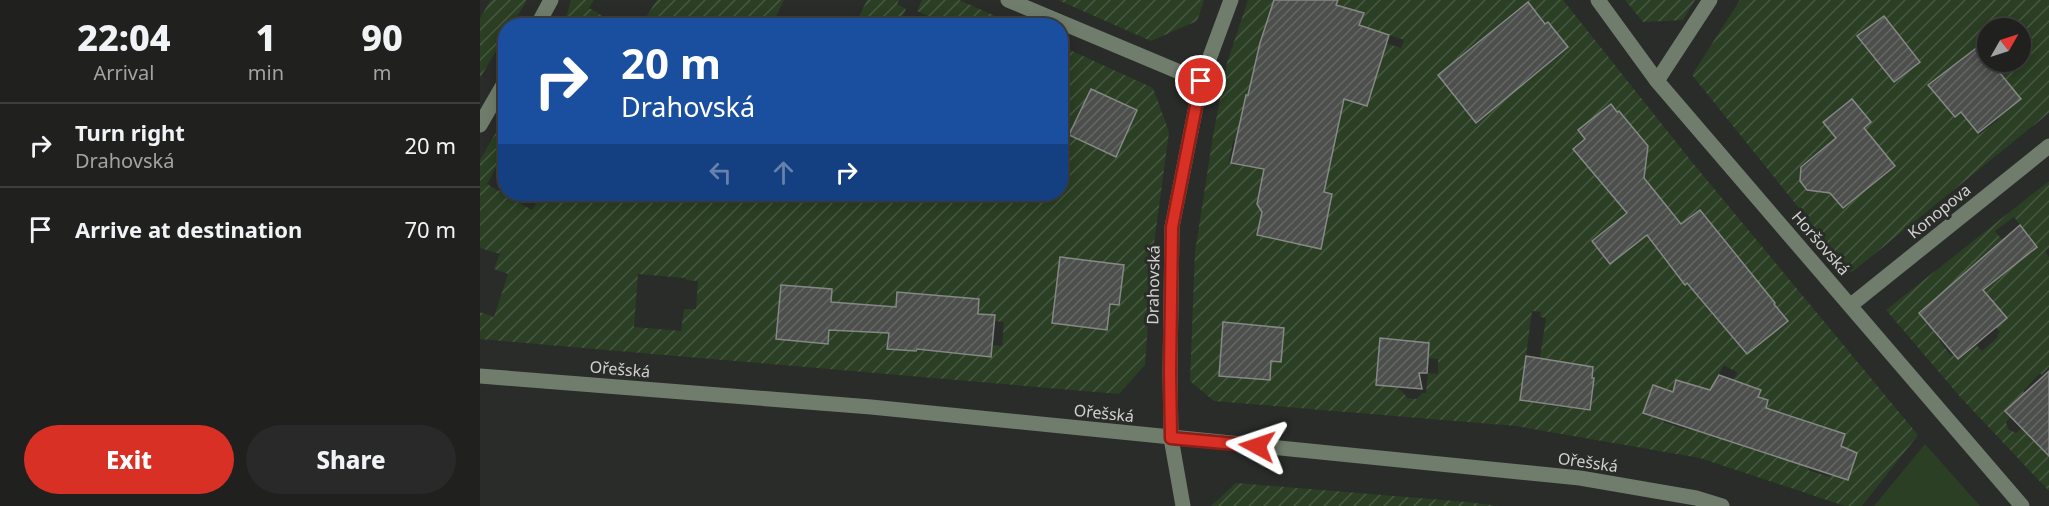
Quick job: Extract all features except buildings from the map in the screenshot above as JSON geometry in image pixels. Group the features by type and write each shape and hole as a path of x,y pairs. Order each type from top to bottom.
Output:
{"street":[{"path":"541,18 551,0"},
{"path":"1008,0 1051,18"},
{"name":"Drahovská","path":"1183,506 1171,438 1172,227 1201,81 1231,0"},
{"name":"Horšovská","path":"1598,0 1657,81 2022,506"},
{"path":"1657,81 1710,0"},
{"path":"1068,25 1201,81"},
{"path":"480,124 498,94"},
{"name":"Konopova","path":"1851,305 2049,146"},
{"name":"Ořešská","path":"480,376 871,407 1580,478 1696,498 1722,506"}],"green space":[{"path":"491,0 527,0 516,18 498,18 498,48 480,78 480,18"},
{"path":"571,0 594,0 589,8 606,18 564,18"},
{"path":"657,0 784,0 775,18 645,18"},
{"path":"867,0 899,0 897,4 906,9 902,18 858,18"},
{"path":"922,0 959,0 1000,18 932,18 917,11"},
{"path":"1058,0 1204,0 1197,21 1151,41"},
{"path":"1248,0 1277,0 1348,31 1401,48 1404,40 1359,25 1363,13 1336,5 1338,0 1563,0 1692,162 1918,435 1862,506 1845,506 1700,458 1516,426 1214,401 1190,381 1195,252 1227,63","holes":["1527,2 1545,24 1548,22 1568,47 1528,80 1524,75","1456,61 1493,109 1476,123 1438,75","1246,95 1248,95 1274,132 1334,146 1331,161 1267,147 1262,169 1229,162 1233,141 1238,141 1240,119","1611,104 1617,112 1620,111 1648,147 1603,184 1573,149 1585,139 1579,130","1312,190 1332,194 1321,248 1258,236 1262,212","1665,205 1677,218 1651,239 1647,235","1700,210 1730,249 1685,285 1654,244","1759,284 1788,321 1757,337 1742,349 1701,299","1532,311 1541,312 1540,317 1546,318 1538,370 1549,359 1572,363 1594,378 1566,408 1520,400","1223,322 1283,328 1281,361 1271,361 1269,380 1219,376","1380,338 1429,343 1428,358 1438,359 1438,374 1428,373 1426,393 1417,399 1407,398 1398,387 1376,385","1724,365 1738,373 1732,380 1758,397 1768,400 1762,420 1689,428 1688,430 1643,413 1653,385 1673,392 1710,390","1804,421 1841,446 1857,453 1848,480 1808,470 1808,468 1791,462"]},
{"path":"1625,0 1695,0 1683,20 1643,22"},
{"path":"1740,0 2049,0 2049,113 1851,273 1692,75","holes":["1884,16 1920,61 1894,82 1858,36","1977,18 2031,18 2031,72 1999,72 2021,98 1979,135 1961,112 1954,117 1940,100 1968,54 1977,47","1852,99 1871,122 1862,130 1865,134 1868,132 1895,166 1843,208 1826,188 1821,192 1807,190 1800,181 1801,167 1837,140 1824,122"]},
{"path":"1068,49 1153,88 1169,132 1154,244 1145,365 1119,394 480,339 480,312 494,317 508,274 494,269 500,254 480,248 480,160 498,129 498,164 487,184 498,190 498,201 516,201 532,210 538,201 1068,201","holes":["1091,89 1137,110 1116,157 1069,135","1060,257 1119,305 1110,304 1106,330","638,274 698,281 696,309 684,309 681,331 634,327","897,292 979,299 978,314 995,315 995,321 1004,322 1002,346 993,345 991,357 887,348 889,333 879,332 881,306 896,307"]},
{"path":"2049,181 2049,248 2045,251 2049,257 2049,367 2023,391 2025,393 2006,422 2008,429 2016,433 2022,428 2049,446 2049,491 1962,399 1886,310","holes":["2014,217 2037,246 2019,261 1995,231","1965,274 2007,317 1996,327 2000,332 1998,337 1982,351 1975,344 1958,359 1954,354 1951,356 1939,340 1941,338 1920,312"]},
{"path":"1925,444 1980,506 1874,506"},
{"path":"1236,483 1467,502 1499,506 1211,506"}],"route":[{"path":"1201,81 1172,227 1171,438 1257,446"}]}
